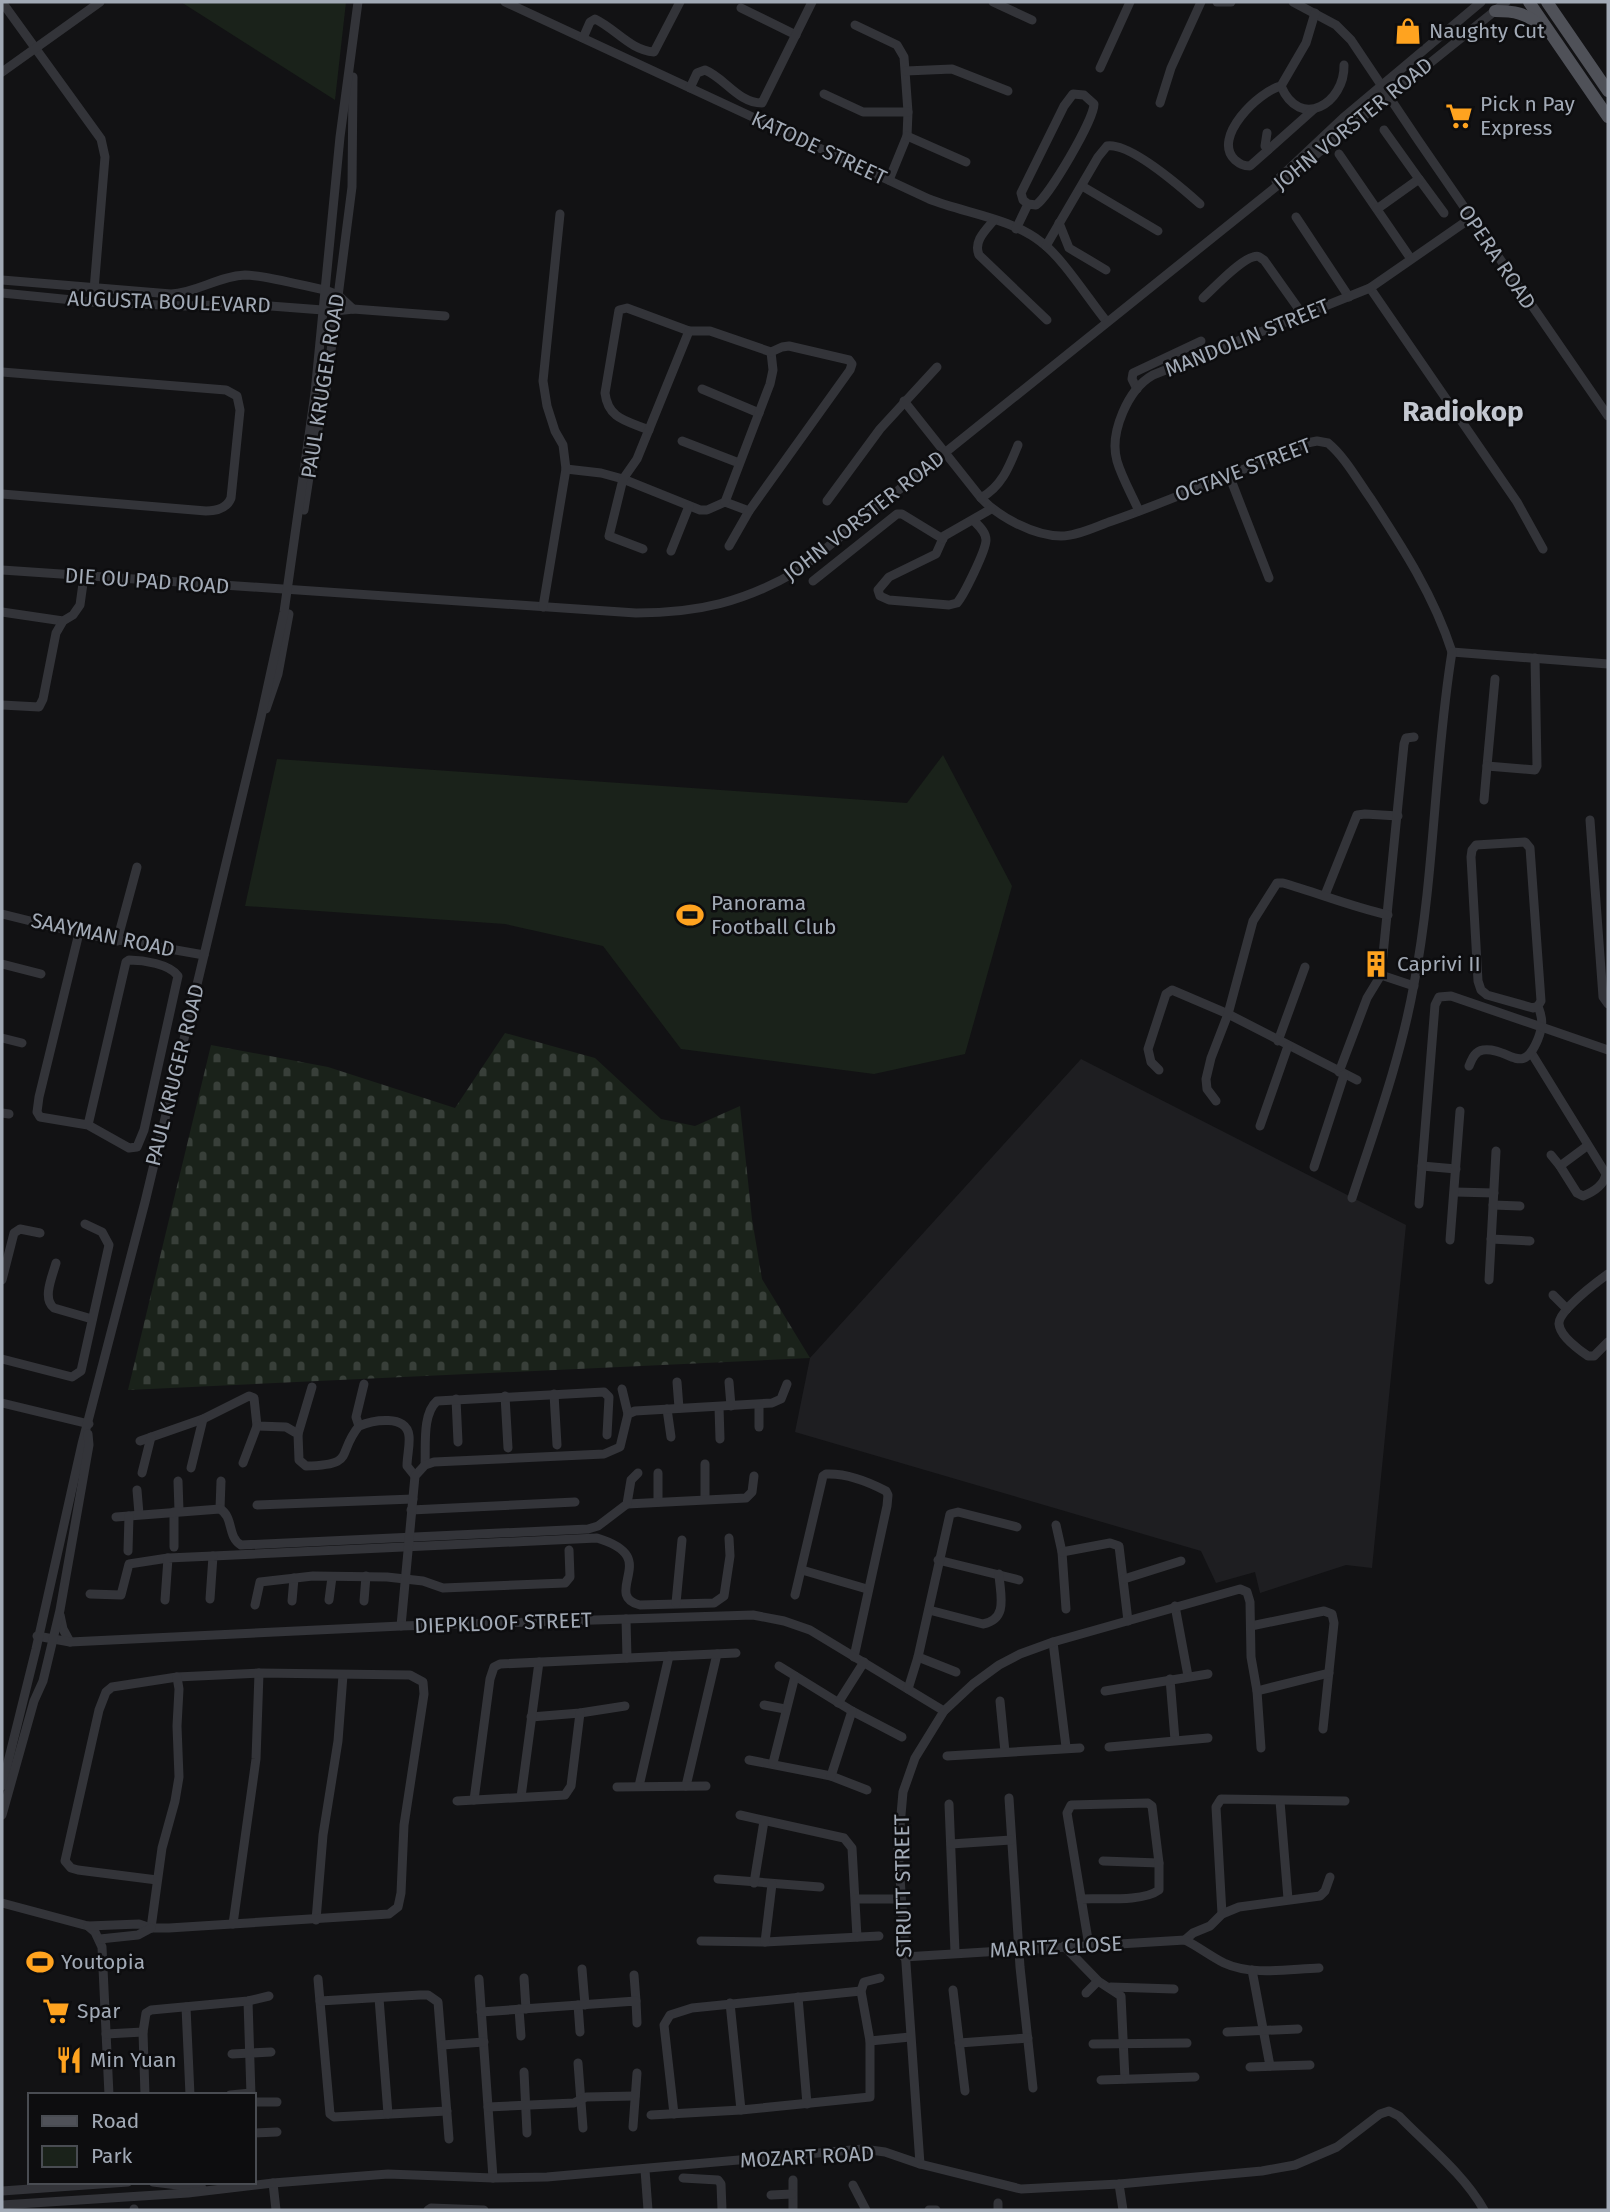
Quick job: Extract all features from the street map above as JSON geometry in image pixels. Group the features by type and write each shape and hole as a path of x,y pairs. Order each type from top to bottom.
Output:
{"main road":[{"path":"1530,2 1608,117"},
{"path":"1552,5 1608,91"},
{"path":"1495,11 1525,14 1554,38"}],"street":[{"path":"2,2 99,133 104,147 93,302"},
{"path":"2,72 100,2"},
{"name":"PAUL KRUGER ROAD","path":"290,591 315,393 358,2"},
{"name":"KATODE STREET","path":"505,2 937,202 1016,229 1046,246 1107,322"},
{"path":"583,38 590,22 595,19 610,27 624,40 654,52 680,2"},
{"path":"690,88 697,73 705,70 717,76 731,91 762,103 812,2"},
{"path":"993,2 1032,20"},
{"path":"1100,68 1130,2"},
{"path":"1160,103 1171,68 1201,2"},
{"path":"1217,2 1231,2"},
{"name":"OPERA ROAD","path":"1293,2 1343,30 1608,416"},
{"name":"JOHN VORSTER ROAD","path":"290,591 608,612 666,613 718,606 768,588 799,570 1266,193 1317,141 1481,2"},
{"name":"JOHN VORSTER ROAD","path":"1266,193 1506,2"},
{"path":"741,8 796,35"},
{"path":"1315,13 1306,43 1281,86 1273,88 1254,103 1232,129 1228,143 1231,157 1246,166 1268,150 1338,92 1343,81 1344,65"},
{"path":"855,25 897,45 903,52 908,111 907,136 889,180"},
{"name":"PAUL KRUGER ROAD","path":"2,1786 290,591 313,451 326,398 352,187 352,50"},
{"path":"906,71 952,69 1008,91"},
{"path":"1281,86 1292,102 1303,110 1313,110"},
{"path":"824,94 863,112 908,111"},
{"path":"1073,94 1084,94 1094,104 1094,112 1087,126 1047,195 1037,205 1028,204 1021,193 1065,106 1073,94"},
{"path":"1384,130 1444,213"},
{"path":"1267,133 1265,146 1268,150"},
{"path":"907,136 966,162"},
{"path":"1046,246 1103,150 1112,145 1164,173 1200,204"},
{"path":"1339,154 1411,259"},
{"path":"1377,209 1419,179"},
{"path":"1082,186 1158,231"},
{"path":"1016,229 1028,204"},
{"path":"543,607 566,469 563,445 547,406 543,381 561,214"},
{"path":"1296,217 1349,297"},
{"name":"MANDOLIN STREET","path":"1137,388 1153,375 1370,288 1471,218"},
{"path":"994,220 978,243 979,255 1047,320"},
{"path":"1059,222 1069,248 1106,270"},
{"path":"1203,298 1241,265 1257,256 1264,260 1303,315"},
{"name":"AUGUSTA BOULEVARD","path":"2,280 180,294 211,282 245,275 325,290 338,295"},
{"path":"1370,288 1517,502 1543,549"},
{"name":"AUGUSTA BOULEVARD","path":"2,293 93,302 185,306 244,304 445,316"},
{"path":"338,295 353,309"},
{"path":"649,430 613,414 606,402 604,393 618,310 627,308 689,331 710,331 771,352 789,346 847,359 852,364 749,511 729,546"},
{"path":"643,549 609,536 623,479 634,467 689,331"},
{"path":"1139,511 1119,468 1115,451 1120,423 1137,388 1132,379 1133,373 1201,341"},
{"path":"725,502 772,377 771,352"},
{"path":"827,501 880,429 937,367"},
{"path":"2,372 226,390 237,396 240,410 231,498 229,505 221,509 206,511 2,494"},
{"path":"702,389 760,413"},
{"name":"OCTAVE STREET","path":"904,401 991,509 1012,522 1061,536 1139,511 1307,443 1328,443 1363,487 1408,556 1444,629 1452,652"},
{"path":"682,441 739,463"},
{"path":"981,498 1002,479 1018,445"},
{"path":"566,469 601,473 623,479 689,506 707,510 725,502 749,511"},
{"path":"1229,475 1269,578"},
{"path":"671,551 689,506"},
{"path":"974,521 985,533 986,544 957,603 949,605 889,600 880,596 878,590 889,577 931,557 948,534 991,509"},
{"path":"813,581 897,514 902,514 943,539"},
{"name":"DIE OU PAD ROAD","path":"2,570 290,591"},
{"path":"2,705 39,707 56,633 80,605 84,576"},
{"path":"2,612 64,621"},
{"path":"1352,1198 1388,1089 1414,986 1452,652 1608,664"},
{"path":"1488,766 1532,771 1536,768 1535,658"},
{"path":"1484,800 1495,678"},
{"path":"1314,1167 1367,998 1381,975 1405,740 1414,737"},
{"path":"1325,895 1357,815 1398,816"},
{"path":"1590,820 1603,997 1608,1003"},
{"path":"1469,1066 1475,1054 1482,1050 1513,1059 1522,1059 1532,1054 1543,1026 1539,1011 1541,1001 1530,848 1525,842 1476,845 1471,857 1478,981 1481,990 1487,995 1539,1011"},
{"path":"117,941 137,867"},
{"path":"1216,1101 1207,1089 1206,1079 1211,1058 1228,1014 1253,921 1273,887 1277,883 1283,883 1325,895 1355,908 1388,915"},
{"name":"SAAYMAN ROAD","path":"2,914 117,941 204,955"},
{"path":"79,933 38,1116 88,1125 129,1148 137,1147 175,998 178,976 174,970 136,960 126,962 88,1125"},
{"path":"2,964 41,974"},
{"path":"1278,1041 1305,967"},
{"path":"1381,975 1414,986"},
{"path":"1159,1070 1151,1062 1148,1049 1168,991 1172,990 1228,1014 1357,1080"},
{"path":"1419,1204 1435,1005 1439,996 1451,996 1608,1050"},
{"path":"2,1038 22,1043"},
{"path":"1260,1126 1288,1046"},
{"path":"1532,1054 1606,1174 1602,1185 1583,1196 1577,1193 1551,1155"},
{"path":"1450,1240 1460,1111"},
{"path":"1560,1166 1587,1146"},
{"path":"1489,1280 1496,1151"},
{"path":"1422,1166 1456,1169"},
{"path":"1455,1192 1494,1193"},
{"path":"1493,1205 1520,1206"},
{"path":"2,1359 75,1377 81,1371 109,1244 102,1232 85,1224"},
{"path":"2,1280 15,1232 20,1229 40,1233"},
{"path":"1491,1239 1530,1241"},
{"path":"56,1264 48,1297 49,1304 54,1308 92,1319"},
{"path":"1608,1274 1567,1309 1560,1318 1559,1326 1584,1354 1594,1356 1608,1342"},
{"path":"1553,1294 1567,1309"},
{"path":"677,1382 679,1408"},
{"path":"729,1382 731,1406"},
{"path":"312,1387 298,1434 301,1463 306,1466 325,1465 341,1459 359,1426 356,1417 364,1384"},
{"path":"628,1414 635,1410 759,1405 777,1401 787,1384"},
{"path":"401,1626 415,1476 425,1465 434,1462 613,1452 620,1447 623,1440 628,1414 622,1389"},
{"path":"425,1465 428,1418 430,1408 437,1401 607,1393 607,1435"},
{"path":"554,1394 557,1445"},
{"path":"140,1441 204,1419 249,1396 254,1398 257,1426 243,1463"},
{"path":"505,1396 508,1448"},
{"path":"456,1399 458,1442"},
{"path":"2,1403 88,1428"},
{"path":"759,1405 759,1427"},
{"path":"719,1407 720,1439"},
{"path":"667,1409 671,1437"},
{"path":"191,1468 204,1419"},
{"path":"359,1426 386,1420 401,1424 407,1429 407,1466 415,1476"},
{"path":"257,1426 286,1427 298,1434"},
{"name":"PAUL KRUGER ROAD","path":"2,1815 34,1701 43,1681 60,1610 89,1446 88,1428"},
{"path":"142,1473 151,1437"},
{"path":"705,1464 705,1499"},
{"path":"627,1504 631,1480 638,1473"},
{"path":"658,1502 659,1474"},
{"path":"795,1595 823,1476 834,1474 861,1480 886,1491 888,1495 854,1657"},
{"path":"116,1517 220,1509 228,1516 234,1539 241,1545 588,1529 598,1526 627,1504 746,1498 752,1492 754,1476"},
{"path":"220,1509 221,1481"},
{"path":"174,1547 178,1482"},
{"path":"128,1551 136,1490"},
{"path":"257,1505 413,1499"},
{"path":"411,1510 575,1503"},
{"path":"908,1689 918,1657 950,1514 958,1512 1017,1527"},
{"path":"1056,1525 1062,1552 1066,1609"},
{"path":"90,1594 121,1595 129,1564 168,1558 597,1538 621,1549 628,1557 626,1592 627,1599 632,1603 714,1603 724,1597 730,1556 729,1538"},
{"path":"676,1603 682,1540"},
{"path":"1062,1552 1115,1543 1119,1546 1128,1621"},
{"path":"255,1605 260,1582 294,1578 366,1576 404,1579 443,1588 565,1583 570,1577 569,1550"},
{"path":"210,1599 213,1556"},
{"path":"165,1600 168,1558"},
{"path":"938,1560 1019,1580"},
{"path":"1124,1579 1181,1561"},
{"path":"802,1570 867,1589"},
{"path":"929,1610 984,1623 992,1622 999,1616 1001,1609 999,1574"},
{"path":"364,1601 366,1576"},
{"path":"328,1600 332,1577"},
{"path":"292,1601 294,1578"},
{"name":"STRUTT STREET","path":"920,2164 898,1849 903,1792 915,1758 944,1711 999,1665 1020,1654 1237,1588 1247,1592 1251,1602 1251,1626"},
{"path":"1175,1606 1188,1676"},
{"path":"60,1610 63,1629 71,1642"},
{"path":"1261,1748 1257,1691 1251,1657 1251,1626 1324,1611 1332,1614 1334,1623 1322,1729"},
{"name":"DIEPKLOOF STREET","path":"37,1636 71,1642 401,1626 753,1615 784,1620 810,1630 944,1711"},
{"path":"626,1619 627,1658"},
{"path":"1053,1642 1066,1747"},
{"path":"474,1800 490,1679 494,1667 500,1664 736,1653"},
{"path":"686,1786 717,1654"},
{"path":"639,1786 669,1656"},
{"path":"918,1657 956,1672"},
{"path":"521,1797 539,1662"},
{"path":"838,1703 864,1662"},
{"path":"779,1666 852,1712 902,1737"},
{"path":"233,1924 256,1759 259,1673"},
{"path":"2,1903 88,1926 139,1924 151,1928 389,1914 398,1907 401,1894 404,1825 424,1694 423,1682 410,1675 259,1673 177,1677 112,1687 106,1692 99,1710 65,1856 67,1865 78,1870 157,1880"},
{"path":"1257,1691 1329,1673"},
{"path":"1105,1691 1208,1674"},
{"path":"316,1920 323,1835 338,1741 343,1675"},
{"path":"773,1763 794,1676"},
{"path":"151,1928 157,1880 179,1777 177,1677"},
{"path":"1170,1679 1175,1740"},
{"path":"1000,1701 1005,1752"},
{"path":"764,1705 785,1709"},
{"path":"531,1717 625,1706"},
{"path":"831,1776 852,1712"},
{"path":"457,1801 565,1795 569,1791 580,1713"},
{"path":"1109,1746 1208,1738"},
{"path":"947,1756 1080,1748"},
{"path":"749,1760 831,1776 867,1790"},
{"path":"617,1787 706,1786"},
{"path":"1009,1798 1019,1949 1033,2088"},
{"path":"1222,1914 1217,1803 1221,1799 1345,1801"},
{"path":"1280,1801 1288,1899"},
{"path":"1081,1899 1153,1894 1158,1890 1159,1863 1152,1807 1148,1803 1071,1805 1067,1813 1088,1945"},
{"path":"948,1804 955,1952"},
{"path":"740,1815 844,1838 852,1848 858,1937"},
{"path":"754,1883 764,1821"},
{"path":"951,1844 1011,1840"},
{"path":"1103,1861 1159,1863"},
{"path":"1185,1940 1193,1933 1210,1926 1222,1914 1239,1907 1320,1896 1330,1877"},
{"path":"718,1879 820,1887"},
{"path":"765,1942 772,1884"},
{"path":"856,1899 900,1899"},
{"path":"88,1926 100,1940 102,1947 108,2093"},
{"path":"100,1940 138,1935 151,1928"},
{"path":"701,1941 765,1942 879,1936"},
{"name":"MARITZ CLOSE","path":"904,1956 1185,1940 1224,1963 1252,1970 1319,1968"},
{"path":"1064,1946 1098,1981 1121,1996 1125,2079"},
{"path":"580,2032 582,1969"},
{"path":"1252,1970 1270,2066"},
{"path":"634,1975 637,2024"},
{"path":"521,2036 524,1978"},
{"path":"651,2115 741,2110 870,2097 870,2041 861,1991 864,1982 880,1978"},
{"path":"318,1979 330,2115 334,2117 447,2111"},
{"path":"479,1979 493,2178"},
{"path":"1086,1993 1098,1981"},
{"path":"1109,1986 1174,1989"},
{"path":"953,1990 965,2091"},
{"path":"674,2114 664,2025 667,2017 692,2008 861,1991"},
{"path":"320,2001 420,1995 433,1998 440,2007 449,2139"},
{"path":"145,2093 142,2032 144,2018 151,2010 248,2001 269,1996"},
{"path":"798,1997 807,2104"},
{"path":"379,1998 388,2114"},
{"path":"248,2001 252,2093"},
{"path":"481,2012 636,2001"},
{"path":"730,2003 741,2110"},
{"path":"186,2007 190,2093"},
{"path":"1227,2032 1298,2029"},
{"path":"106,2034 142,2032"},
{"path":"870,2041 910,2037"},
{"path":"959,2042 1028,2038"},
{"path":"442,2045 484,2042"},
{"path":"1093,2044 1188,2043"},
{"path":"232,2054 271,2052"},
{"path":"578,2063 583,2128"},
{"path":"1251,2067 1310,2065"},
{"path":"524,2072 527,2133"},
{"path":"633,2127 637,2073"},
{"path":"1101,2080 1195,2077"},
{"path":"488,2107 574,2103 586,2098 635,2096"},
{"path":"256,2098 277,2102"},
{"name":"MOZART ROAD","path":"2,2206 188,2193 207,2189 387,2174 547,2177 863,2150 885,2152 920,2164 1021,2189 1119,2183 1262,2171 1295,2165 1337,2147 1386,2112 1399,2116 1469,2188 1484,2210"},
{"path":"256,2133 278,2132"},
{"path":"645,2170 648,2210"},
{"path":"683,2178 718,2180 721,2184 722,2210"},
{"path":"793,2180 793,2210"},
{"path":"273,2183 276,2210"},
{"path":"1119,2183 1123,2210"},
{"path":"2,2191 99,2184"},
{"path":"113,2184 113,2197"},
{"name":"MOZART ROAD","path":"168,2184 207,2189"},
{"path":"853,2185 866,2210"},
{"path":"771,2195 792,2194"},
{"path":"428,2210 484,2210"},
{"path":"929,2210 936,2210"}],"shaded area":[{"path":"1081,1059 1406,1225 1372,1568 1346,1565 1260,1593 1255,1572 1216,1583 1201,1551 795,1432 810,1358"}],"green space":[{"path":"181,2 346,2 335,100"},
{"name":"Panorama Football Club","path":"943,755 1012,886 965,1054 874,1074 681,1049 603,946 505,924 245,906 277,759 907,803"},
{"path":"505,1033 595,1058 661,1119 695,1126 740,1106 752,1219 762,1279 810,1358 128,1390 211,1045 328,1067 455,1108"}],"place":[{"name":"Naughty Cut","path":"1408,31"},
{"name":"Pick n Pay Express","path":"1459,116"},
{"name":"Panorama Football Club","path":"690,915"},
{"name":"Caprivi II","path":"1376,964"},
{"name":"Youtopia","path":"40,1962"},
{"name":"Spar","path":"56,2011"},
{"name":"Min Yuan","path":"69,2060"}],"district":[{"name":"Radiokop","path":"1463,411"}]}
